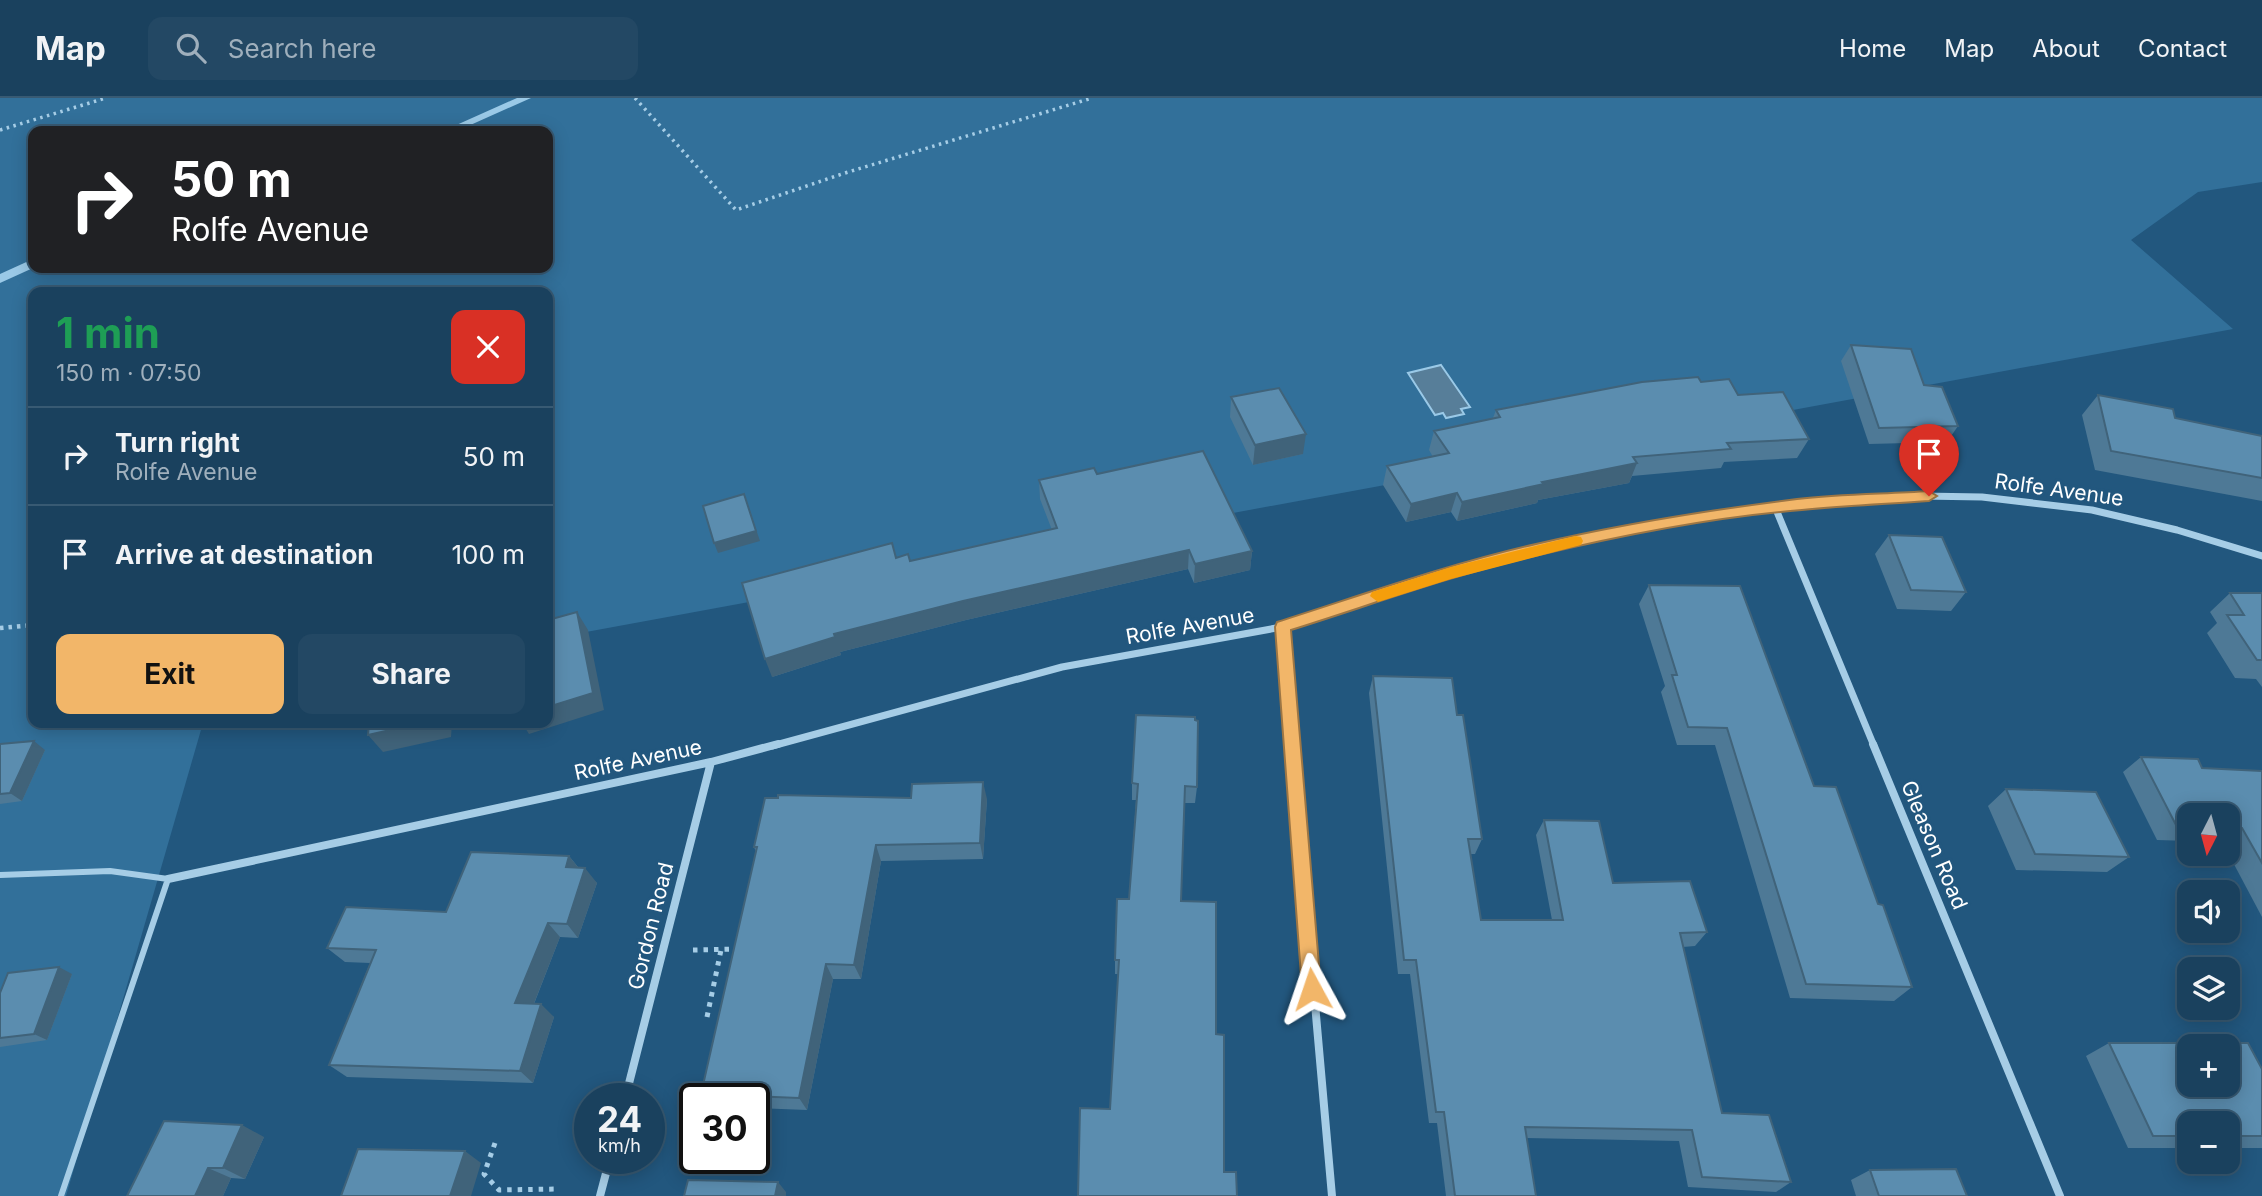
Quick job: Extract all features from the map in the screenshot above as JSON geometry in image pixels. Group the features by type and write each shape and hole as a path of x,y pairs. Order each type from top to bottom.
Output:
{"street":[{"name":"Rolfe Avenue","path":"168,879 711,762 1062,667 1282,627 1451,573 1533,551 1693,518 1774,507 1922,496 2036,502 2134,519 2262,556"},
{"name":"Gleason Road","path":"1774,507 2060,1196"},
{"path":"1282,627 1332,1196"},
{"name":"Gordon Road","path":"629,1083 711,762"},
{"path":"600,1196 606,1174"}],"lane":[{"path":"0,874 110,871 168,879 61,1196"}],"path":[{"path":"0,130 106,98"},
{"path":"635,98 736,210 845,173 1092,98"},
{"path":"0,628 28,625"},
{"path":"663,951 745,949"},
{"path":"707,1017 721,950"},
{"path":"495,1143 484,1174 499,1190 558,1189"}],"shaded area":[{"path":"0,98 2262,98 2262,182 2198,192 2131,240 2233,329 553,638 553,287 28,287 28,728 202,728 66,1196 0,1196"},
{"path":"1441,365 1470,407 1461,409 1464,414 1446,418 1443,413 1435,415 1408,373"}],"building":[{"path":"1851,345 1911,349 1924,385 1942,387 1958,426 1879,428"},
{"path":"1698,377 1701,382 1729,379 1738,395 1783,392 1809,439 1727,443 1731,449 1633,457 1637,463 1542,482 1544,484 1462,502 1457,493 1411,504 1387,466 1449,453 1434,431 1500,417 1496,410 1642,382"},
{"path":"1279,388 1306,434 1255,445 1231,397"},
{"path":"2098,395 2173,409 2175,418 2262,436 2262,478 2111,451"},
{"path":"1203,451 1252,551 1195,564 1189,550 963,601 834,634 835,637 765,659 742,583 892,543 896,558 908,554 910,561 1057,528 1039,480 1094,468 1097,474"},
{"path":"744,494 756,531 714,543 703,506"},
{"path":"1889,535 1942,537 1966,592 1911,590"},
{"path":"1649,585 1740,586 1814,786 1836,787 1878,904 1883,905 1912,987 1806,984 1727,728 1688,727 1672,675 1677,675"},
{"path":"2230,593 2262,593 2262,660 2257,660 2227,615 2244,615"},
{"path":"577,612 593,693 553,705 553,619"},
{"path":"1373,676 1452,678 1457,715 1463,715 1482,839 1468,839 1481,920 1563,920 1544,820 1599,821 1613,883 1690,881 1707,932 1680,933 1722,1113 1769,1115 1791,1182 1702,1177 1692,1130 1525,1127 1536,1196 1455,1196 1444,1112 1436,1112 1416,960 1404,960"},
{"path":"1136,715 1195,717 1198,721 1197,787 1185,786 1181,901 1216,902 1216,1034 1224,1035 1224,1172 1236,1172 1237,1196 1078,1196 1080,1108 1110,1109 1119,960 1115,960 1117,899 1129,899 1138,784 1132,783"},
{"path":"369,728 399,728 368,735"},
{"path":"34,741 10,793 0,794 0,744"},
{"path":"2141,757 2198,759 2202,768 2262,771 2262,863 2240,828 2240,803 2177,803 2176,825"},
{"path":"983,782 980,843 876,845 854,965 826,964 799,1098 770,1097 770,1083 703,1083 757,847 754,847 765,798 778,798 778,795 911,798 912,784"},
{"path":"2006,789 2096,792 2129,857 2035,854"},
{"path":"471,852 569,856 566,867 585,868 567,924 548,923 515,1003 541,1004 520,1071 329,1065 376,950 327,948 346,907 446,912"},
{"path":"59,967 34,1034 0,1038 0,993 8,973"},
{"path":"2109,1043 2177,1043 2177,1097 2240,1097 2240,1043 2248,1043 2262,1069 2262,1136 2240,1136 2240,1111 2177,1111 2177,1136 2153,1136"},
{"path":"164,1121 242,1125 223,1168 208,1168 195,1196 127,1196"},
{"path":"358,1149 465,1151 450,1196 341,1196"},
{"path":"1956,1169 1967,1196 1879,1196 1870,1170"},
{"path":"688,1180 778,1182 775,1196 684,1196"}],"waterway":[{"path":"460,126 526,98"},
{"path":"0,279 28,265"}],"slow traffic":[{"path":"1378,596 1451,573 1575,541"}],"route":[{"path":"1312,989 1282,627 1451,573 1613,533 1693,518 1825,501 1929,496"}]}
